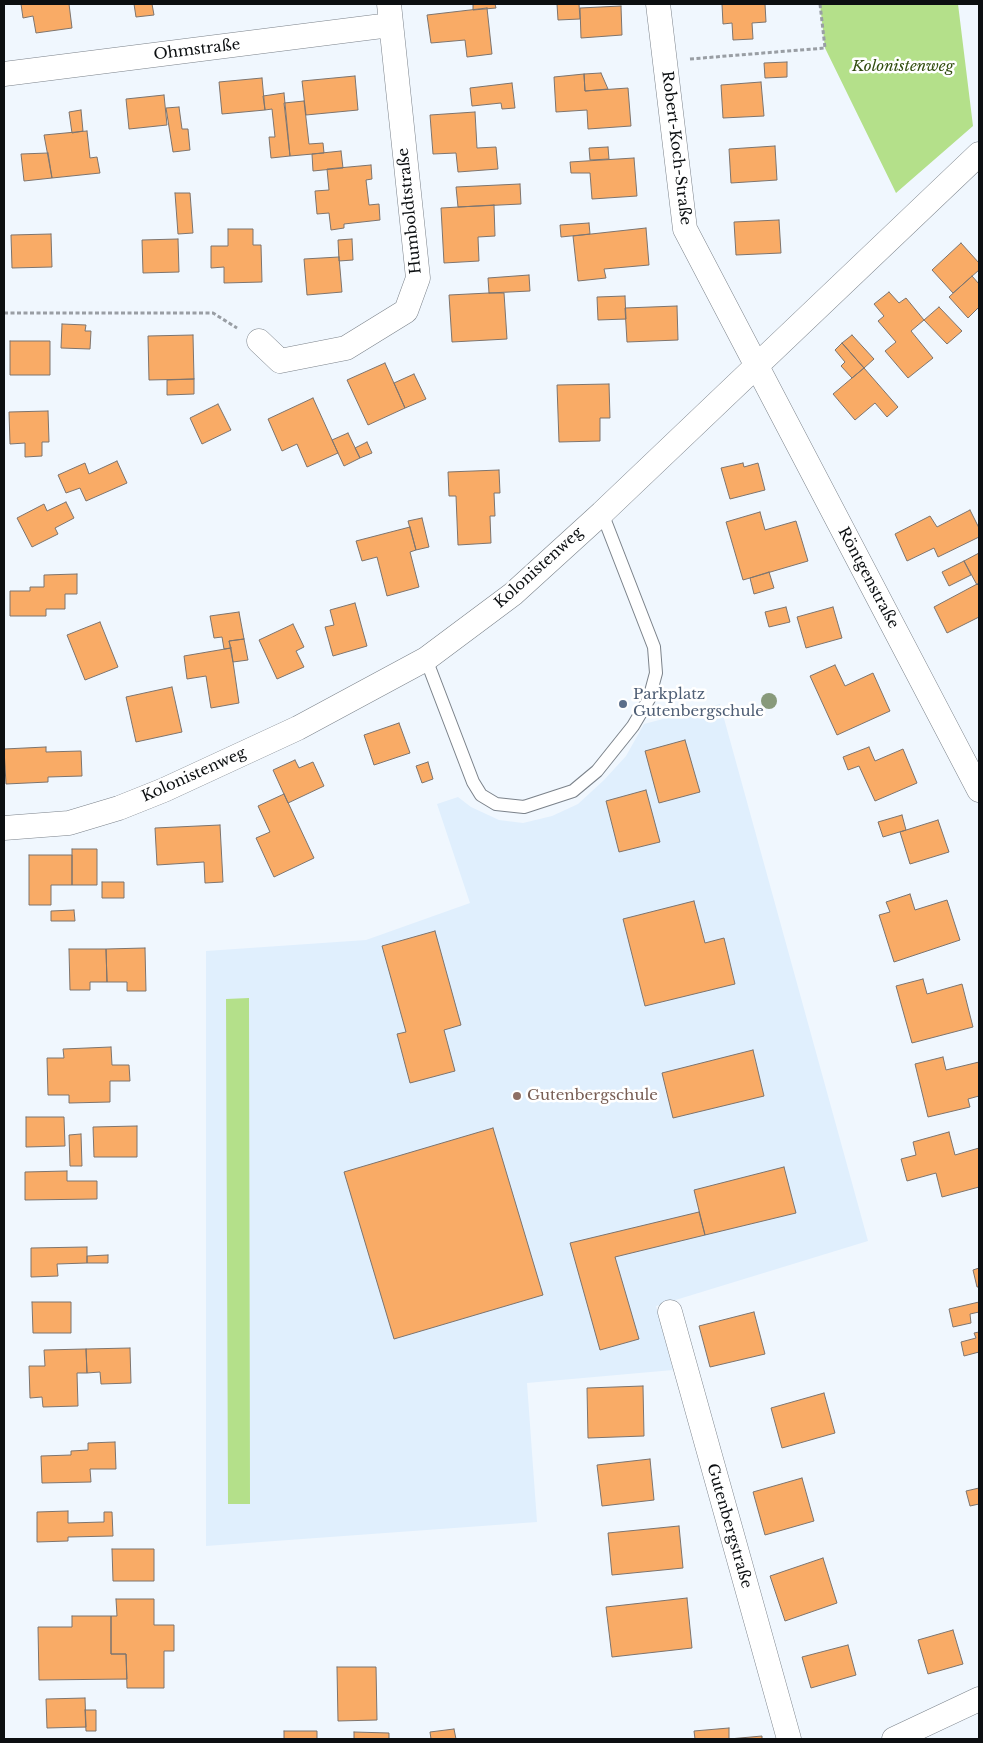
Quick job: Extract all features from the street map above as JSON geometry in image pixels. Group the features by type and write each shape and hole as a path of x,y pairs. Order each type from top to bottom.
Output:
{"street":[{"name":"Robert-Koch-Straße","path":"658,4 685,229 756,365"},
{"name":"Ohmstraße","path":"4,74 389,14"},
{"name":"Humboldtstraße","path":"259,341 280,361 346,348 406,311 418,278 389,14"},
{"name":"Kolonistenweg","path":"4,828 69,823 119,808 164,790 298,728 426,659 513,594 602,513 979,154"},
{"name":"Röntgenstraße","path":"756,365 979,790"},
{"name":"Gutenbergstraße","path":"670,1312 788,1739"},
{"path":"894,1739 979,1699"}],"lane":[{"path":"426,659 473,782 481,795 496,804 524,806 573,791 597,771 633,726 649,699 656,673 654,647 602,513"}],"path":[{"path":"664,61 825,48 820,4"},
{"path":"4,313 213,313 259,341"}],"shaded area":[{"name":"Gutenbergschule","path":"720,704 868,1241 656,1306 673,1370 527,1383 537,1522 206,1546 206,951 366,940 470,903 437,804 458,797 471,807 499,820 523,823 552,816 578,804 604,780 626,756 644,724"}],"green space":[{"name":"Kolonistenweg","path":"820,4 958,4 973,126 896,193 825,48"},
{"path":"249,998 250,1504 228,1504 226,999"}],"building":[{"path":"21,4 69,4 72,28 36,33 33,16 23,18"},
{"path":"134,4 152,4 154,15 136,17"},
{"path":"473,4 495,4 496,8 473,10"},
{"path":"557,4 579,4 580,19 558,20"},
{"path":"722,4 765,4 766,22 752,23 753,39 733,40 732,23 723,24"},
{"path":"621,6 622,35 581,38 580,8"},
{"path":"487,8 492,54 467,57 465,40 431,43 427,15"},
{"path":"787,62 787,77 765,78 764,63"},
{"path":"601,73 608,89 585,91 584,74"},
{"path":"584,74 585,91 628,88 631,126 588,129 587,110 556,112 554,77"},
{"path":"355,76 358,110 306,115 302,81"},
{"path":"262,78 265,110 222,114 219,82"},
{"path":"761,82 764,116 723,118 721,85"},
{"path":"512,83 515,108 502,109 501,103 472,106 470,88"},
{"path":"284,93 290,156 271,158 269,137 275,137 272,109 265,110 263,96"},
{"path":"164,95 167,125 129,129 126,99"},
{"path":"304,101 309,144 323,143 324,153 290,156 284,103"},
{"path":"179,107 182,129 188,129 190,150 173,152 166,108"},
{"path":"81,110 83,131 72,133 69,112"},
{"path":"475,112 477,148 496,147 498,169 458,172 456,153 433,154 430,115"},
{"path":"87,131 90,158 97,157 100,173 52,178 44,135"},
{"path":"775,146 777,180 731,183 729,149"},
{"path":"608,147 609,159 590,160 589,148"},
{"path":"341,151 343,168 313,171 312,154"},
{"path":"48,153 52,178 24,181 21,154"},
{"path":"634,158 637,196 592,199 590,173 571,173 570,162"},
{"path":"371,165 372,179 366,180 369,205 379,204 380,220 344,224 344,228 331,230 329,213 317,214 315,191 329,190 327,169"},
{"path":"520,184 521,204 458,207 456,187"},
{"path":"175,193 190,193 193,233 178,234"},
{"path":"494,205 495,236 478,237 479,261 444,263 441,208"},
{"path":"779,220 781,253 736,255 734,222"},
{"path":"589,223 590,234 561,237 560,225"},
{"path":"646,228 649,265 604,269 606,278 578,281 573,236"},
{"path":"228,229 253,229 253,245 261,245 262,282 224,283 224,267 211,268 211,246 228,246"},
{"path":"51,234 52,267 12,268 11,235"},
{"path":"178,239 179,272 143,273 142,240"},
{"path":"352,239 353,260 339,261 338,240"},
{"path":"961,243 979,263 979,270 953,293 932,270"},
{"path":"339,257 342,292 307,295 304,259"},
{"path":"529,275 530,291 489,293 488,278"},
{"path":"972,276 979,284 979,307 968,318 949,297"},
{"path":"889,292 899,303 906,298 924,320 911,331 933,358 908,378 885,351 896,342 878,321 884,316 874,304"},
{"path":"504,293 507,339 452,342 449,295"},
{"path":"625,296 626,319 598,320 597,297"},
{"path":"677,306 678,340 627,342 625,308"},
{"path":"939,307 962,331 947,344 924,320"},
{"path":"62,324 86,325 85,331 91,331 90,349 61,348"},
{"path":"193,335 194,379 149,380 148,336"},
{"path":"852,335 874,359 864,368 842,343"},
{"path":"10,341 50,341 50,375 10,375"},
{"path":"842,343 864,368 852,378 841,366 845,362 835,350"},
{"path":"385,363 405,408 368,425 347,380"},
{"path":"864,368 898,407 887,417 875,403 855,420 833,394"},
{"path":"414,374 426,399 405,408 394,383"},
{"path":"194,379 194,394 167,395 167,380"},
{"path":"609,384 610,418 600,418 600,441 559,442 557,385"},
{"path":"313,398 338,453 307,467 297,444 282,451 268,419"},
{"path":"218,404 231,430 202,444 190,418"},
{"path":"48,411 49,442 42,442 42,456 25,457 25,443 10,444 9,412"},
{"path":"348,433 360,458 344,466 332,440"},
{"path":"367,442 372,453 360,458 355,448"},
{"path":"117,461 127,483 86,501 80,488 66,493 58,475 85,463 89,474"},
{"path":"743,463 744,467 758,463 765,490 730,499 721,468"},
{"path":"499,470 500,493 494,493 495,516 490,516 491,543 458,545 456,496 449,496 448,472"},
{"path":"66,502 74,518 55,528 58,534 32,547 17,518 44,504 47,511"},
{"path":"970,510 979,528 979,537 938,557 934,548 907,561 895,534 930,516 937,527"},
{"path":"760,512 765,530 796,521 808,561 743,580 726,522"},
{"path":"422,518 429,547 416,550 408,521"},
{"path":"410,527 416,550 410,552 419,587 387,596 377,557 362,561 356,541"},
{"path":"979,553 979,583 977,585 964,561"},
{"path":"964,561 971,575 949,586 942,572"},
{"path":"769,572 774,588 754,594 750,578"},
{"path":"77,574 77,594 65,594 65,609 46,609 46,616 10,616 10,591 30,591 30,587 44,587 44,575"},
{"path":"979,583 979,617 947,633 934,607"},
{"path":"355,603 367,646 333,656 325,627 334,625 330,610"},
{"path":"786,607 790,622 769,627 765,612"},
{"path":"833,607 842,638 806,648 797,617"},
{"path":"239,612 244,639 229,641 231,648 224,649 222,637 214,638 210,616"},
{"path":"100,622 118,667 85,680 67,635"},
{"path":"293,624 304,647 296,651 304,667 277,679 259,640"},
{"path":"244,639 248,660 233,662 229,641"},
{"path":"231,648 239,703 211,708 206,676 187,679 184,656"},
{"path":"835,665 845,686 873,673 890,711 837,735 810,676"},
{"path":"172,687 182,732 136,742 126,697"},
{"path":"399,723 410,753 374,765 364,735"},
{"path":"685,740 700,792 659,803 645,751"},
{"path":"46,747 46,752 81,751 82,776 48,777 48,782 6,784 4,749"},
{"path":"869,747 875,761 903,749 917,783 875,801 859,766 848,770 843,757"},
{"path":"295,760 299,768 313,762 324,786 288,803 273,770"},
{"path":"428,762 433,779 422,783 416,766"},
{"path":"646,790 660,842 619,852 606,801"},
{"path":"284,794 314,858 274,877 256,838 270,832 258,806"},
{"path":"902,815 906,830 883,837 878,822"},
{"path":"938,820 949,852 910,864 900,832"},
{"path":"220,825 223,882 205,883 204,862 157,865 155,828"},
{"path":"72,849 97,849 97,885 72,885"},
{"path":"29,855 72,855 72,885 51,885 51,905 29,905"},
{"path":"102,882 124,882 124,898 102,898"},
{"path":"910,894 915,910 947,900 960,940 894,962 879,915 890,912 886,902"},
{"path":"694,901 705,943 724,938 735,984 645,1006 623,919"},
{"path":"74,910 75,921 51,921 51,911"},
{"path":"435,931 461,1025 444,1030 455,1071 410,1083 397,1034 406,1032 382,946"},
{"path":"145,948 146,991 127,991 127,982 107,982 106,949"},
{"path":"69,949 106,949 107,982 90,982 90,990 70,990"},
{"path":"923,979 927,994 962,984 973,1027 912,1043 896,986"},
{"path":"111,1047 112,1065 129,1065 130,1081 110,1081 110,1102 69,1103 69,1095 48,1095 47,1058 64,1058 63,1049"},
{"path":"753,1050 764,1096 673,1118 662,1073"},
{"path":"943,1057 946,1070 979,1062 979,1096 968,1099 970,1107 928,1117 915,1064"},
{"path":"26,1117 64,1117 65,1146 26,1147"},
{"path":"137,1126 137,1157 94,1157 93,1127"},
{"path":"493,1128 543,1295 394,1339 344,1172"},
{"path":"949,1132 955,1155 979,1148 979,1187 942,1197 936,1173 907,1181 901,1159 916,1155 913,1142"},
{"path":"81,1134 82,1166 70,1166 69,1135"},
{"path":"784,1167 796,1213 705,1235 694,1190"},
{"path":"67,1171 67,1181 97,1181 97,1199 25,1200 25,1172"},
{"path":"699,1212 705,1235 615,1257 639,1339 600,1350 570,1243"},
{"path":"87,1247 87,1263 57,1264 58,1276 31,1277 31,1248"},
{"path":"108,1255 108,1263 87,1263 87,1256"},
{"path":"979,1268 979,1287 977,1287 973,1270"},
{"path":"32,1302 71,1302 71,1333 33,1333"},
{"path":"979,1302 979,1312 970,1314 971,1323 953,1327 949,1309"},
{"path":"754,1312 765,1354 710,1367 699,1326"},
{"path":"979,1332 979,1352 964,1356 961,1342 976,1338 974,1333"},
{"path":"130,1348 131,1383 101,1384 100,1372 87,1373 86,1349"},
{"path":"86,1349 87,1373 77,1373 78,1406 43,1407 42,1397 30,1398 29,1366 45,1366 44,1350"},
{"path":"643,1386 644,1436 588,1438 587,1388"},
{"path":"824,1393 835,1433 782,1448 771,1408"},
{"path":"115,1442 116,1469 90,1469 91,1482 42,1483 41,1456 71,1455 71,1451 88,1450 88,1443"},
{"path":"650,1459 654,1500 602,1506 597,1465"},
{"path":"802,1478 814,1521 765,1535 753,1492"},
{"path":"979,1488 979,1504 970,1506 966,1491"},
{"path":"68,1511 68,1523 104,1522 104,1512 112,1512 113,1536 68,1537 68,1541 37,1542 37,1512"},
{"path":"679,1526 683,1568 612,1575 608,1533"},
{"path":"112,1549 154,1549 154,1581 113,1581"},
{"path":"823,1558 837,1603 785,1621 770,1576"},
{"path":"687,1598 692,1648 612,1657 606,1607"},
{"path":"116,1599 154,1599 154,1625 174,1625 174,1651 164,1651 164,1688 127,1688 126,1654 111,1654 111,1616 117,1616"},
{"path":"72,1616 111,1616 111,1654 126,1654 127,1679 39,1680 38,1627 72,1627"},
{"path":"953,1630 963,1664 928,1674 918,1640"},
{"path":"848,1645 856,1675 811,1688 802,1657"},
{"path":"337,1667 376,1667 377,1720 338,1721"},
{"path":"85,1698 86,1727 47,1728 46,1699"},
{"path":"85,1710 96,1710 96,1731 86,1731"},
{"path":"729,1728 729,1739 695,1739 694,1731"},
{"path":"454,1729 456,1739 431,1739 430,1732"},
{"path":"284,1731 317,1731 317,1739 284,1739"},
{"path":"354,1732 389,1733 389,1739 354,1739"},
{"path":"762,1736 762,1739 729,1739"}],"place":[{"name":"Parkplatz Gutenbergschule","path":"623,704"},
{"name":"Gutenbergschule","path":"517,1096"}]}
